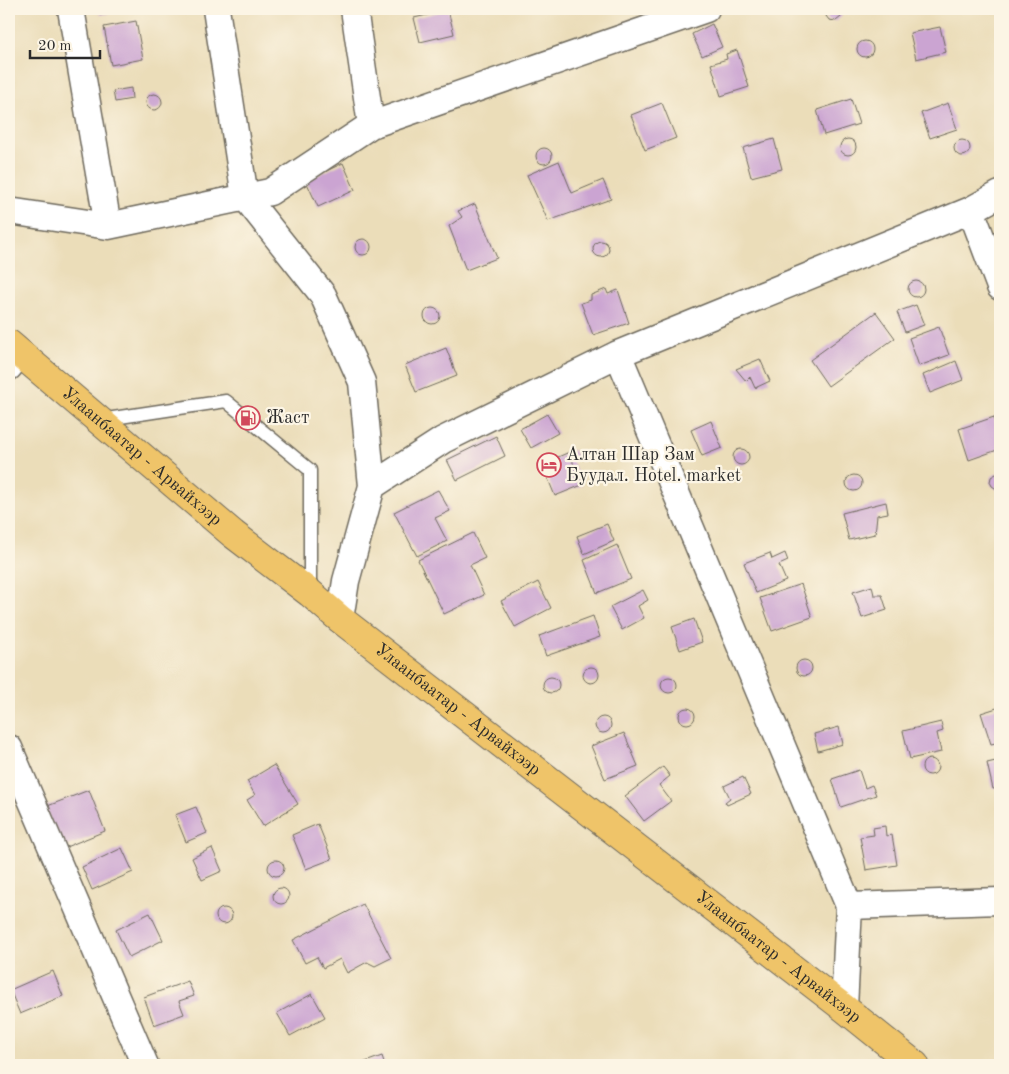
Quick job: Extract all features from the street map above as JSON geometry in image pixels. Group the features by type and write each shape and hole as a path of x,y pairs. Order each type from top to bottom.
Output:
{"highway":[{"name":"Улаанбаатар - Арвайхээр","path":"13,355 99,420 234,534 340,618 915,1065"}],"street":[{"path":"71,9 108,226"},
{"path":"216,9 245,197 322,295 362,382 372,486 346,581 340,618"},
{"path":"354,9 371,125"},
{"path":"9,211 108,226 270,192 371,125 706,9"},
{"path":"372,486 444,440 618,354 971,210 1000,194"},
{"path":"971,210 1000,287"},
{"path":"618,354 849,906 844,1008"},
{"path":"9,748 145,1065"},
{"path":"849,906 1000,901"}],"lane":[{"path":"99,420 226,401 303,464 310,470 310,593"}],"building":[{"path":"98,9 123,9 123,10 100,15"},
{"path":"827,9 840,9 842,12 841,17 836,21 829,20 826,16"},
{"path":"448,10 454,34 420,42 414,18"},
{"path":"136,21 143,59 111,65 104,27"},
{"path":"712,24 722,47 702,56 692,34"},
{"path":"940,27 946,52 916,59 910,33"},
{"path":"865,41 871,43 873,49 871,55 865,57 859,55 857,49 859,43"},
{"path":"737,50 749,87 721,96 711,64 727,59 726,54"},
{"path":"131,88 132,99 115,102 113,91"},
{"path":"154,94 160,96 162,102 160,108 154,110 148,108 146,102 148,96"},
{"path":"851,99 859,124 824,135 817,110"},
{"path":"662,103 676,138 645,150 631,115"},
{"path":"948,103 957,129 930,138 921,113"},
{"path":"774,139 782,169 751,177 743,148"},
{"path":"848,139 854,141 856,147 854,153 848,155 842,153 840,147 842,141"},
{"path":"962,140 968,142 970,148 968,154 962,156 956,154 954,148 956,142"},
{"path":"544,148 550,150 552,156 550,162 544,164 538,162 536,156 538,150"},
{"path":"559,161 572,193 603,180 611,199 548,221 527,175"},
{"path":"343,163 355,190 318,207 306,181"},
{"path":"475,204 497,258 466,270 449,226 462,217 458,211"},
{"path":"363,239 369,241 371,247 369,253 363,255 357,253 355,247 357,241"},
{"path":"601,241 607,243 609,249 607,255 601,257 595,255 593,249 595,243"},
{"path":"916,281 922,283 924,289 922,295 916,297 910,295 908,289 910,283"},
{"path":"606,289 608,294 618,290 629,323 593,335 581,303 591,300 591,295"},
{"path":"916,305 924,325 905,332 897,312"},
{"path":"432,308 438,310 440,316 438,322 432,324 426,322 424,316 426,310"},
{"path":"876,312 895,338 828,386 810,360"},
{"path":"939,327 949,355 919,366 909,338"},
{"path":"446,348 457,376 416,392 405,365"},
{"path":"760,359 770,381 755,388 750,377 746,381 736,369"},
{"path":"956,361 963,380 930,393 923,375"},
{"path":"547,414 558,433 531,448 520,429"},
{"path":"994,417 1000,438 1000,449 969,460 959,429"},
{"path":"711,421 722,448 702,456 691,430"},
{"path":"496,436 505,456 457,480 447,460"},
{"path":"741,449 747,451 749,457 747,463 741,465 735,463 733,457 735,451"},
{"path":"574,450 577,458 572,460 582,485 555,496 542,464"},
{"path":"1000,474 1000,489 998,490 990,482 991,477"},
{"path":"854,475 860,477 862,483 860,489 854,491 848,489 846,483 848,477"},
{"path":"438,490 450,511 435,518 447,541 417,556 394,512"},
{"path":"886,502 888,513 877,515 875,534 849,540 842,513"},
{"path":"607,524 614,541 584,554 577,536"},
{"path":"473,533 485,558 470,565 484,595 444,614 418,560"},
{"path":"617,545 631,579 597,593 584,560"},
{"path":"770,553 772,559 785,553 788,561 779,565 786,581 756,593 744,563"},
{"path":"538,582 551,608 515,627 501,601"},
{"path":"801,584 812,617 772,631 760,598"},
{"path":"872,586 874,595 882,595 887,610 862,618 853,592"},
{"path":"643,590 648,600 638,606 644,618 622,630 610,607"},
{"path":"593,616 600,637 546,656 539,636"},
{"path":"694,619 702,642 680,650 672,627"},
{"path":"804,660 810,662 812,668 810,674 804,676 798,674 796,668 798,662"},
{"path":"591,667 597,669 599,675 597,681 591,683 585,681 583,675 585,669"},
{"path":"551,677 557,679 559,685 557,691 551,693 545,691 543,685 545,679"},
{"path":"669,677 675,679 677,685 675,691 669,693 663,691 661,685 663,679"},
{"path":"1000,707 1000,742 991,744 981,713"},
{"path":"687,708 693,710 695,716 693,722 687,724 681,722 679,716 681,710"},
{"path":"603,717 609,719 611,725 609,731 603,733 597,731 595,725 597,719"},
{"path":"941,722 943,731 937,733 941,752 910,759 903,731"},
{"path":"839,727 843,744 818,751 814,734"},
{"path":"624,733 638,766 605,779 591,746"},
{"path":"930,759 936,761 938,767 936,773 930,775 924,773 922,767 924,761"},
{"path":"1000,760 1000,788 993,789 987,763"},
{"path":"274,765 298,804 263,826 247,800 255,795 247,781"},
{"path":"663,767 670,776 659,785 671,801 644,821 625,796"},
{"path":"859,770 865,788 872,785 876,795 841,807 832,779"},
{"path":"743,777 751,794 727,805 725,802 730,798 724,786"},
{"path":"89,790 105,831 61,849 45,807"},
{"path":"196,807 207,833 186,842 175,815"},
{"path":"318,824 332,859 306,869 292,835"},
{"path":"885,826 886,836 892,835 897,865 866,870 860,837 874,835 873,828"},
{"path":"122,848 133,872 92,890 82,867"},
{"path":"212,848 222,871 202,880 192,858"},
{"path":"276,860 282,862 284,868 282,874 276,876 270,874 268,868 270,862"},
{"path":"281,888 287,890 289,896 287,902 281,904 275,902 273,896 275,890"},
{"path":"363,904 391,958 375,966 367,962 347,973 340,959 323,968 317,957 305,963 293,940"},
{"path":"224,908 230,910 232,916 230,922 224,924 218,922 216,916 218,910"},
{"path":"150,913 163,940 129,957 116,930"},
{"path":"53,971 63,996 20,1014 10,990"},
{"path":"188,981 194,996 179,1001 184,1014 154,1025 144,997"},
{"path":"312,994 325,1017 290,1036 277,1013"},
{"path":"382,1056 385,1065 360,1064"}],"place":[{"name":"Жаст","path":"248,418"},
{"name":"Алтан Шар Зам Буудал. Hotel. market","path":"549,465"}]}
